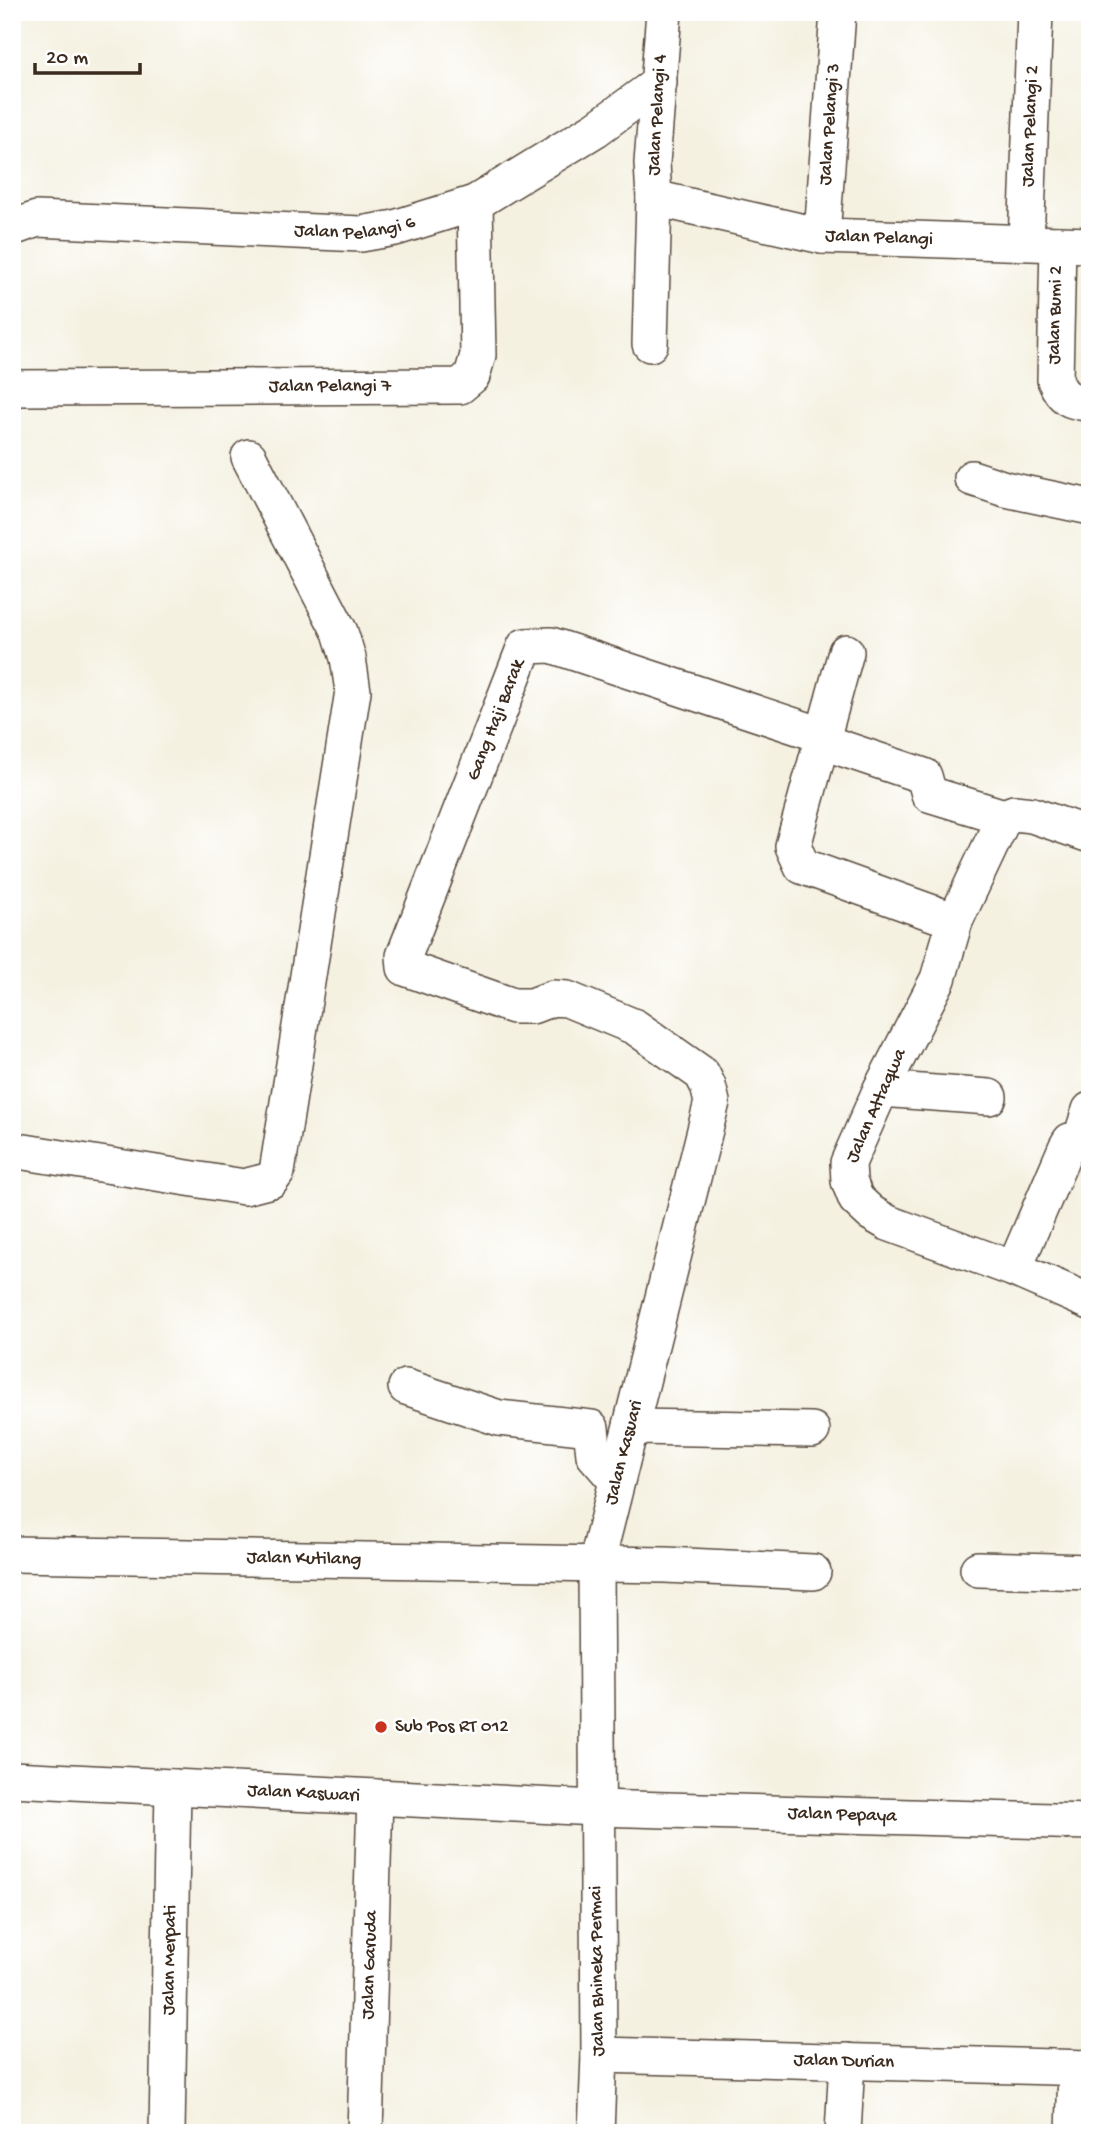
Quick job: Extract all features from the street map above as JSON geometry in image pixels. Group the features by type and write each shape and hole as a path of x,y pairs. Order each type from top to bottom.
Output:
{"street":[{"name":"Jalan Pelangi 4","path":"650,344 664,200 652,163 664,12"},
{"name":"Jalan Pelangi 3","path":"822,236 838,12"},
{"name":"Jalan Pelangi 2","path":"1035,12 1058,244"},
{"name":"Jalan Pelangi 6","path":"12,228 37,219 361,234 395,228 475,203 596,129 659,83"},
{"name":"Jalan Pelangi","path":"664,200 822,236 1058,244"},
{"name":"Jalan Pelangi 7","path":"12,388 460,386 472,376 478,355 475,203"},
{"name":"Jalan Bumi 2","path":"1058,244 1055,380 1061,394 1073,402 1090,404"},
{"path":"12,1150 244,1187 271,1180 277,1172 353,691 348,658 340,632 248,457"},
{"path":"972,478 1005,489 1090,507"},
{"name":"Gang Haji Barak","path":"712,1102 702,1074 635,1027 567,999 553,998 533,1006 513,1006 405,968 404,956 525,646 551,645 822,735"},
{"path":"846,652 793,846 802,866 956,920"},
{"path":"822,735 832,745 925,776 929,794 1004,817 1014,813 1032,816 1090,835"},
{"name":"Jalan Attaqwa","path":"1004,817 956,920 938,979 881,1089 848,1163 849,1181 856,1199 871,1213 888,1223 1014,1269 1090,1302"},
{"path":"881,1089 989,1097"},
{"name":"Jalan Kasuari","path":"596,1808 596,1565 712,1102"},
{"path":"1014,1269 1066,1148 1070,1141 1080,1141 1090,1110"},
{"path":"406,1387 499,1418 591,1428 594,1455 616,1480"},
{"path":"632,1427 812,1430"},
{"name":"Jalan Kutilang","path":"12,1554 596,1565 813,1572"},
{"path":"978,1569 1090,1572"},
{"name":"Jalan Kaswari","path":"12,1779 596,1808"},
{"name":"Jalan Merpati","path":"167,2133 173,1787"},
{"name":"Jalan Garuda","path":"365,2133 375,1797"},
{"name":"Jalan Pepaya","path":"596,1808 1090,1822"},
{"name":"Jalan Bhineka Permai","path":"596,1808 599,2055 596,2133"},
{"name":"Jalan Durian","path":"599,2055 1083,2068"},
{"path":"843,2133 847,2061"},
{"path":"1074,2133 1083,2068"}],"place":[{"name":"Sub Pos RT 012","path":"381,1727"}]}
